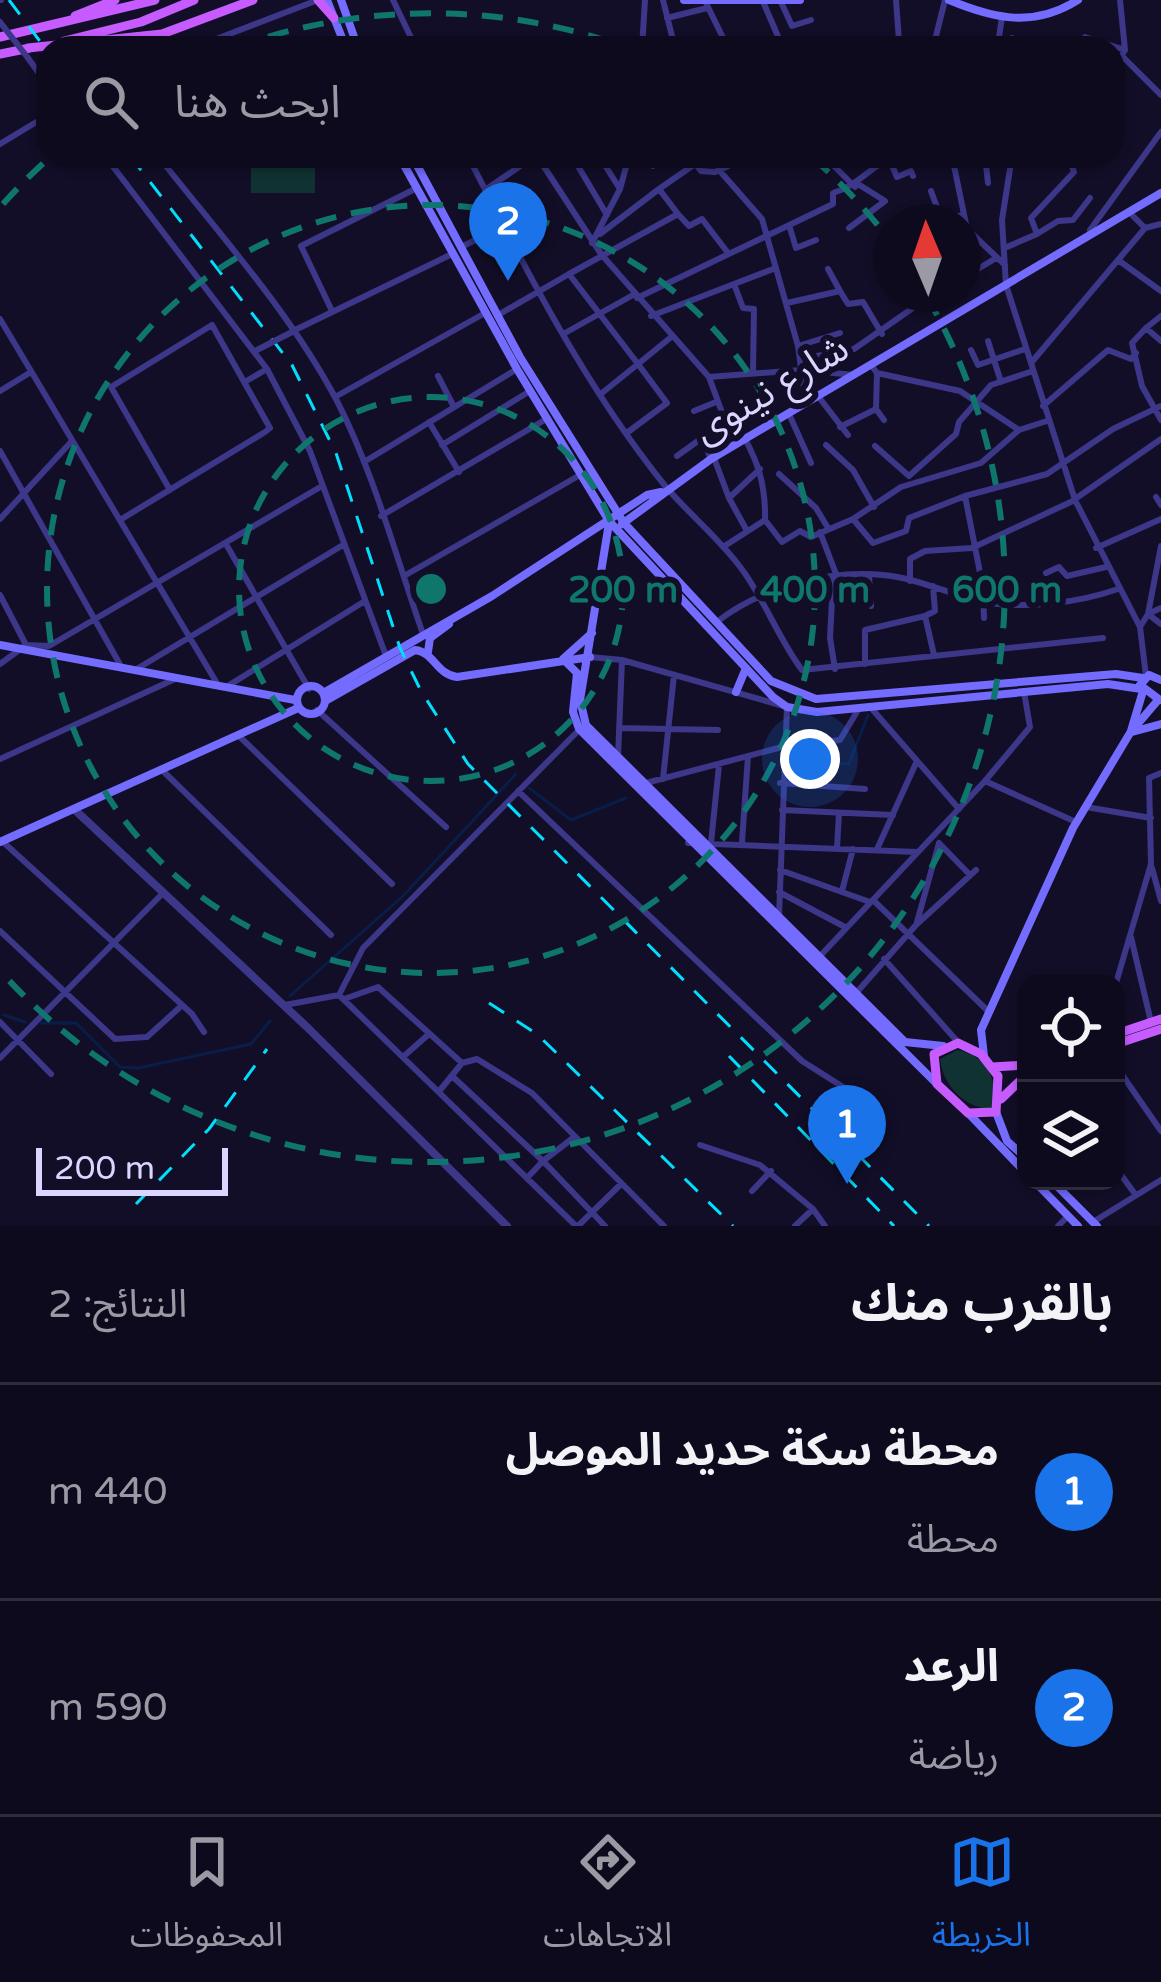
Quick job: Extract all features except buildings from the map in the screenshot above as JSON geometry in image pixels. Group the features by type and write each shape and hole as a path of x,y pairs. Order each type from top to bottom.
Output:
{"main road":[{"path":"39,28 115,0"},
{"path":"0,37 155,0"},
{"path":"90,36 194,0"},
{"path":"148,36 253,0"},
{"path":"318,0 334,18"},
{"path":"327,0 341,36"},
{"path":"341,0 354,36"},
{"path":"684,0 706,4 782,1"},
{"path":"947,0 1002,17 1049,17 1074,1"},
{"path":"28,53 36,51"},
{"path":"0,54 36,52"},
{"path":"406,168 530,392 617,522 787,707 872,709 1161,680"},
{"path":"418,168 617,522 637,537 665,575 718,621 771,681 816,699 1116,674 1143,683 1160,700 1130,733 1076,822 981,1030 960,1044 905,1042 589,729 577,712 617,522"},
{"name":"شارع نينوى","path":"326,696 617,522 713,458 854,374 874,369 1090,232 1161,193"},
{"name":"شارع نينوى","path":"617,522 642,511 664,490"},
{"path":"637,537 642,511"},
{"path":"429,655 433,634 464,611"},
{"path":"562,659 583,646 596,624"},
{"path":"0,645 222,686 317,710 326,696 411,651 429,655 439,670 457,677 590,657"},
{"path":"562,659 577,673 579,730 688,843 1017,1164"},
{"path":"736,692 746,666"},
{"path":"1130,733 1143,683"},
{"path":"1,840 238,735 296,704 309,689 326,696"},
{"path":"1130,733 1161,724"},
{"path":"1125,1032 1158,1024"},
{"path":"1125,1040 1158,1024"},
{"path":"981,1030 1001,1099"},
{"path":"960,1044 988,1062 1017,1064"},
{"path":"937,1084 932,1060 943,1046"},
{"path":"1017,1149 1007,1141 997,1112 1001,1099 1019,1082"},
{"path":"968,1113 997,1112"},
{"path":"1043,1190 1078,1226"},
{"path":"1061,1190 1095,1224"}],"street":[{"path":"224,36 318,0"},
{"path":"393,0 410,36"},
{"path":"643,36 645,0"},
{"path":"663,0 672,36"},
{"path":"896,0 900,36"},
{"path":"936,36 947,0"},
{"path":"1120,0 1123,36"},
{"path":"782,1 792,26 811,20"},
{"path":"782,1 783,36"},
{"path":"668,18 706,4 722,36"},
{"path":"997,36 1002,17"},
{"path":"0,22 36,66"},
{"path":"1125,55 1161,95"},
{"path":"1154,88 1161,79"},
{"path":"0,145 36,122"},
{"path":"1007,247 1058,220 1073,220 1090,232 1161,132"},
{"path":"1154,140 1161,147"},
{"path":"114,168 267,369 310,451 386,656"},
{"path":"167,168 293,331 335,397 364,462 423,634"},
{"path":"474,168 540,293 664,490 723,547 757,594 777,638 802,670 1103,638"},
{"path":"485,190 518,168"},
{"path":"544,168 601,254 709,377 728,426"},
{"path":"579,168 607,215"},
{"path":"607,168 620,189"},
{"path":"594,240 627,168"},
{"path":"594,240 689,168"},
{"path":"698,168 723,168"},
{"path":"838,168 884,201 848,228"},
{"path":"565,333 833,204 833,193 857,185 870,168"},
{"path":"894,168 897,177 911,172 913,176"},
{"path":"954,168 961,204"},
{"path":"986,168 988,183"},
{"path":"1010,168 1002,220 1006,285 1062,466 1096,548 1140,627 1143,683"},
{"path":"1037,233 1031,218 1074,172 1072,168"},
{"path":"718,170 762,219 798,346 806,404"},
{"path":"332,311 301,246 417,188"},
{"path":"659,189 688,226 702,219 728,253"},
{"path":"932,191 935,204"},
{"path":"1073,220 1090,198"},
{"path":"1128,211 1145,228"},
{"path":"498,314 601,254 646,236 678,214"},
{"path":"875,446 909,476 956,434 959,422 991,385 1032,367 1066,319 1145,228 1161,224"},
{"path":"789,225 796,248 816,240"},
{"path":"461,247 504,226"},
{"path":"981,243 1005,265"},
{"path":"256,350 452,254"},
{"path":"981,267 996,258"},
{"path":"1118,260 1161,291"},
{"path":"651,316 776,268"},
{"path":"828,269 848,304 862,302 882,334"},
{"path":"569,274 667,404 628,432"},
{"path":"734,284 743,308 754,309 753,372"},
{"path":"787,303 840,291"},
{"path":"801,359 837,352 882,334 910,312"},
{"path":"335,397 485,313"},
{"path":"1161,316 1132,344 1142,386 1158,408 1161,423"},
{"path":"0,319 222,686 365,601"},
{"path":"1066,319 1077,329"},
{"path":"120,520 170,490 270,428 219,329 209,325 112,385 170,490"},
{"path":"1146,328 1161,341"},
{"path":"798,346 840,333"},
{"path":"602,393 670,338"},
{"path":"988,341 1001,382"},
{"path":"971,350 978,365 1025,349"},
{"path":"1042,406 1108,350 1131,359 1136,353"},
{"path":"837,352 837,372"},
{"path":"248,380 267,369"},
{"path":"364,462 517,369"},
{"path":"884,420 876,409 874,369 961,391 1018,430"},
{"path":"709,377 802,370 854,374"},
{"path":"0,391 31,372"},
{"path":"438,376 454,407"},
{"path":"442,445 530,392"},
{"path":"818,396 848,435"},
{"path":"694,411 716,402"},
{"path":"853,519 873,543 906,531 909,518 965,496 1020,479 1026,484 1062,466 1113,429 1158,408"},
{"path":"840,427 876,409"},
{"path":"789,414 812,463"},
{"path":"380,517 548,418"},
{"path":"676,457 702,438 736,423 760,468 765,520 782,542 800,531 811,537 853,519 901,487 980,464 1018,430 1047,421"},
{"path":"429,422 459,472"},
{"path":"702,438 747,531"},
{"path":"910,581 910,560 926,551 972,548 1075,499 1161,439"},
{"path":"0,519 72,441"},
{"path":"826,445 853,470 874,507"},
{"path":"0,451 122,668"},
{"path":"729,498 760,468"},
{"path":"403,576 584,473"},
{"path":"779,474 816,508 824,530 836,580 830,638 835,669"},
{"path":"0,664 25,647 47,646 322,486"},
{"path":"965,496 983,619"},
{"path":"1096,548 1161,519"},
{"path":"723,547 765,520"},
{"path":"226,544 309,689"},
{"path":"135,670 344,545"},
{"path":"1140,627 1148,614 1161,546"},
{"path":"1046,573 1059,567 1067,576 1106,568"},
{"path":"869,576 871,606"},
{"path":"718,621 757,594 790,584 869,576 933,586 983,602 1091,599 1118,589"},
{"path":"865,664 866,630 935,611 933,586"},
{"path":"0,595 25,647"},
{"path":"1148,614 1161,608"},
{"path":"1148,614 1161,624"},
{"path":"925,616 934,655"},
{"path":"590,657 622,660 787,707 780,783 779,917"},
{"path":"618,757 622,660"},
{"path":"663,779 674,675"},
{"path":"0,759 178,678"},
{"path":"820,955 917,852 937,839 1030,727 1024,692"},
{"path":"872,709 959,809"},
{"path":"317,710 446,827"},
{"path":"646,783 782,747 840,740 857,710"},
{"path":"619,728 718,730"},
{"path":"341,997 363,947 579,730"},
{"path":"238,735 392,884"},
{"path":"742,844 748,756"},
{"path":"878,849 916,763"},
{"path":"707,843 719,765"},
{"path":"161,770 332,935"},
{"path":"1161,773 1149,778 1161,901"},
{"path":"985,782 1076,822"},
{"path":"780,783 865,789"},
{"path":"518,791 802,1061 851,1092"},
{"path":"1086,806 1151,818"},
{"path":"781,809 893,815"},
{"path":"75,810 507,1226"},
{"path":"837,848 839,813"},
{"path":"857,992 916,925 973,873 937,839"},
{"path":"916,925 937,839"},
{"path":"1,840 179,1008 192,1014 204,1032"},
{"path":"688,843 917,852"},
{"path":"842,891 853,849"},
{"path":"780,870 872,901 989,1012"},
{"path":"1119,974 1155,870"},
{"path":"0,1058 164,892"},
{"path":"779,892 846,928"},
{"path":"0,931 115,1039 147,1037 179,1008"},
{"path":"1130,934 1158,1024"},
{"path":"884,959 960,1044"},
{"path":"281,1006 378,987 461,1063"},
{"path":"341,997 577,1226 621,1184"},
{"path":"0,1022 51,1074"},
{"path":"404,1056 429,1034"},
{"path":"440,1090 461,1063 473,1058 532,1093 664,1226"},
{"path":"452,1076 605,1226"},
{"path":"1125,1079 1161,1131"},
{"path":"527,1177 574,1138"},
{"path":"700,1145 771,1171 813,1208 825,1226"},
{"path":"752,1190 771,1171"},
{"path":"1125,1180 1136,1194"},
{"path":"1095,1224 1161,1180"},
{"path":"795,1226 813,1208"},
{"path":"1058,1226 1068,1216"}],"green space":[{"path":"251,168 315,168 315,193 251,193"},
{"path":"957,1050 976,1057 987,1069 996,1104 991,1109 964,1100 945,1078 940,1059"}],"waterway":[{"path":"807,762 849,764 868,715"},
{"path":"290,996 403,896 516,774"},
{"path":"529,788 571,820 626,798"},
{"path":"4,1015 25,1022"},
{"path":"41,1023 76,1023 120,1067 138,1068 251,1044 270,1021"}],"railway":[{"path":"9,0 36,36"},
{"path":"139,168 292,365 336,453 400,648 421,691 468,764 929,1226"},
{"path":"489,1003 537,1034 733,1226"},
{"path":"136,1204 209,1129 267,1049"},
{"path":"729,1056 894,1226"}],"place":[{"name":"الرعد","path":"508,281"},
{"name":"محطة سكة حديد الموصل","path":"847,1184"}]}
